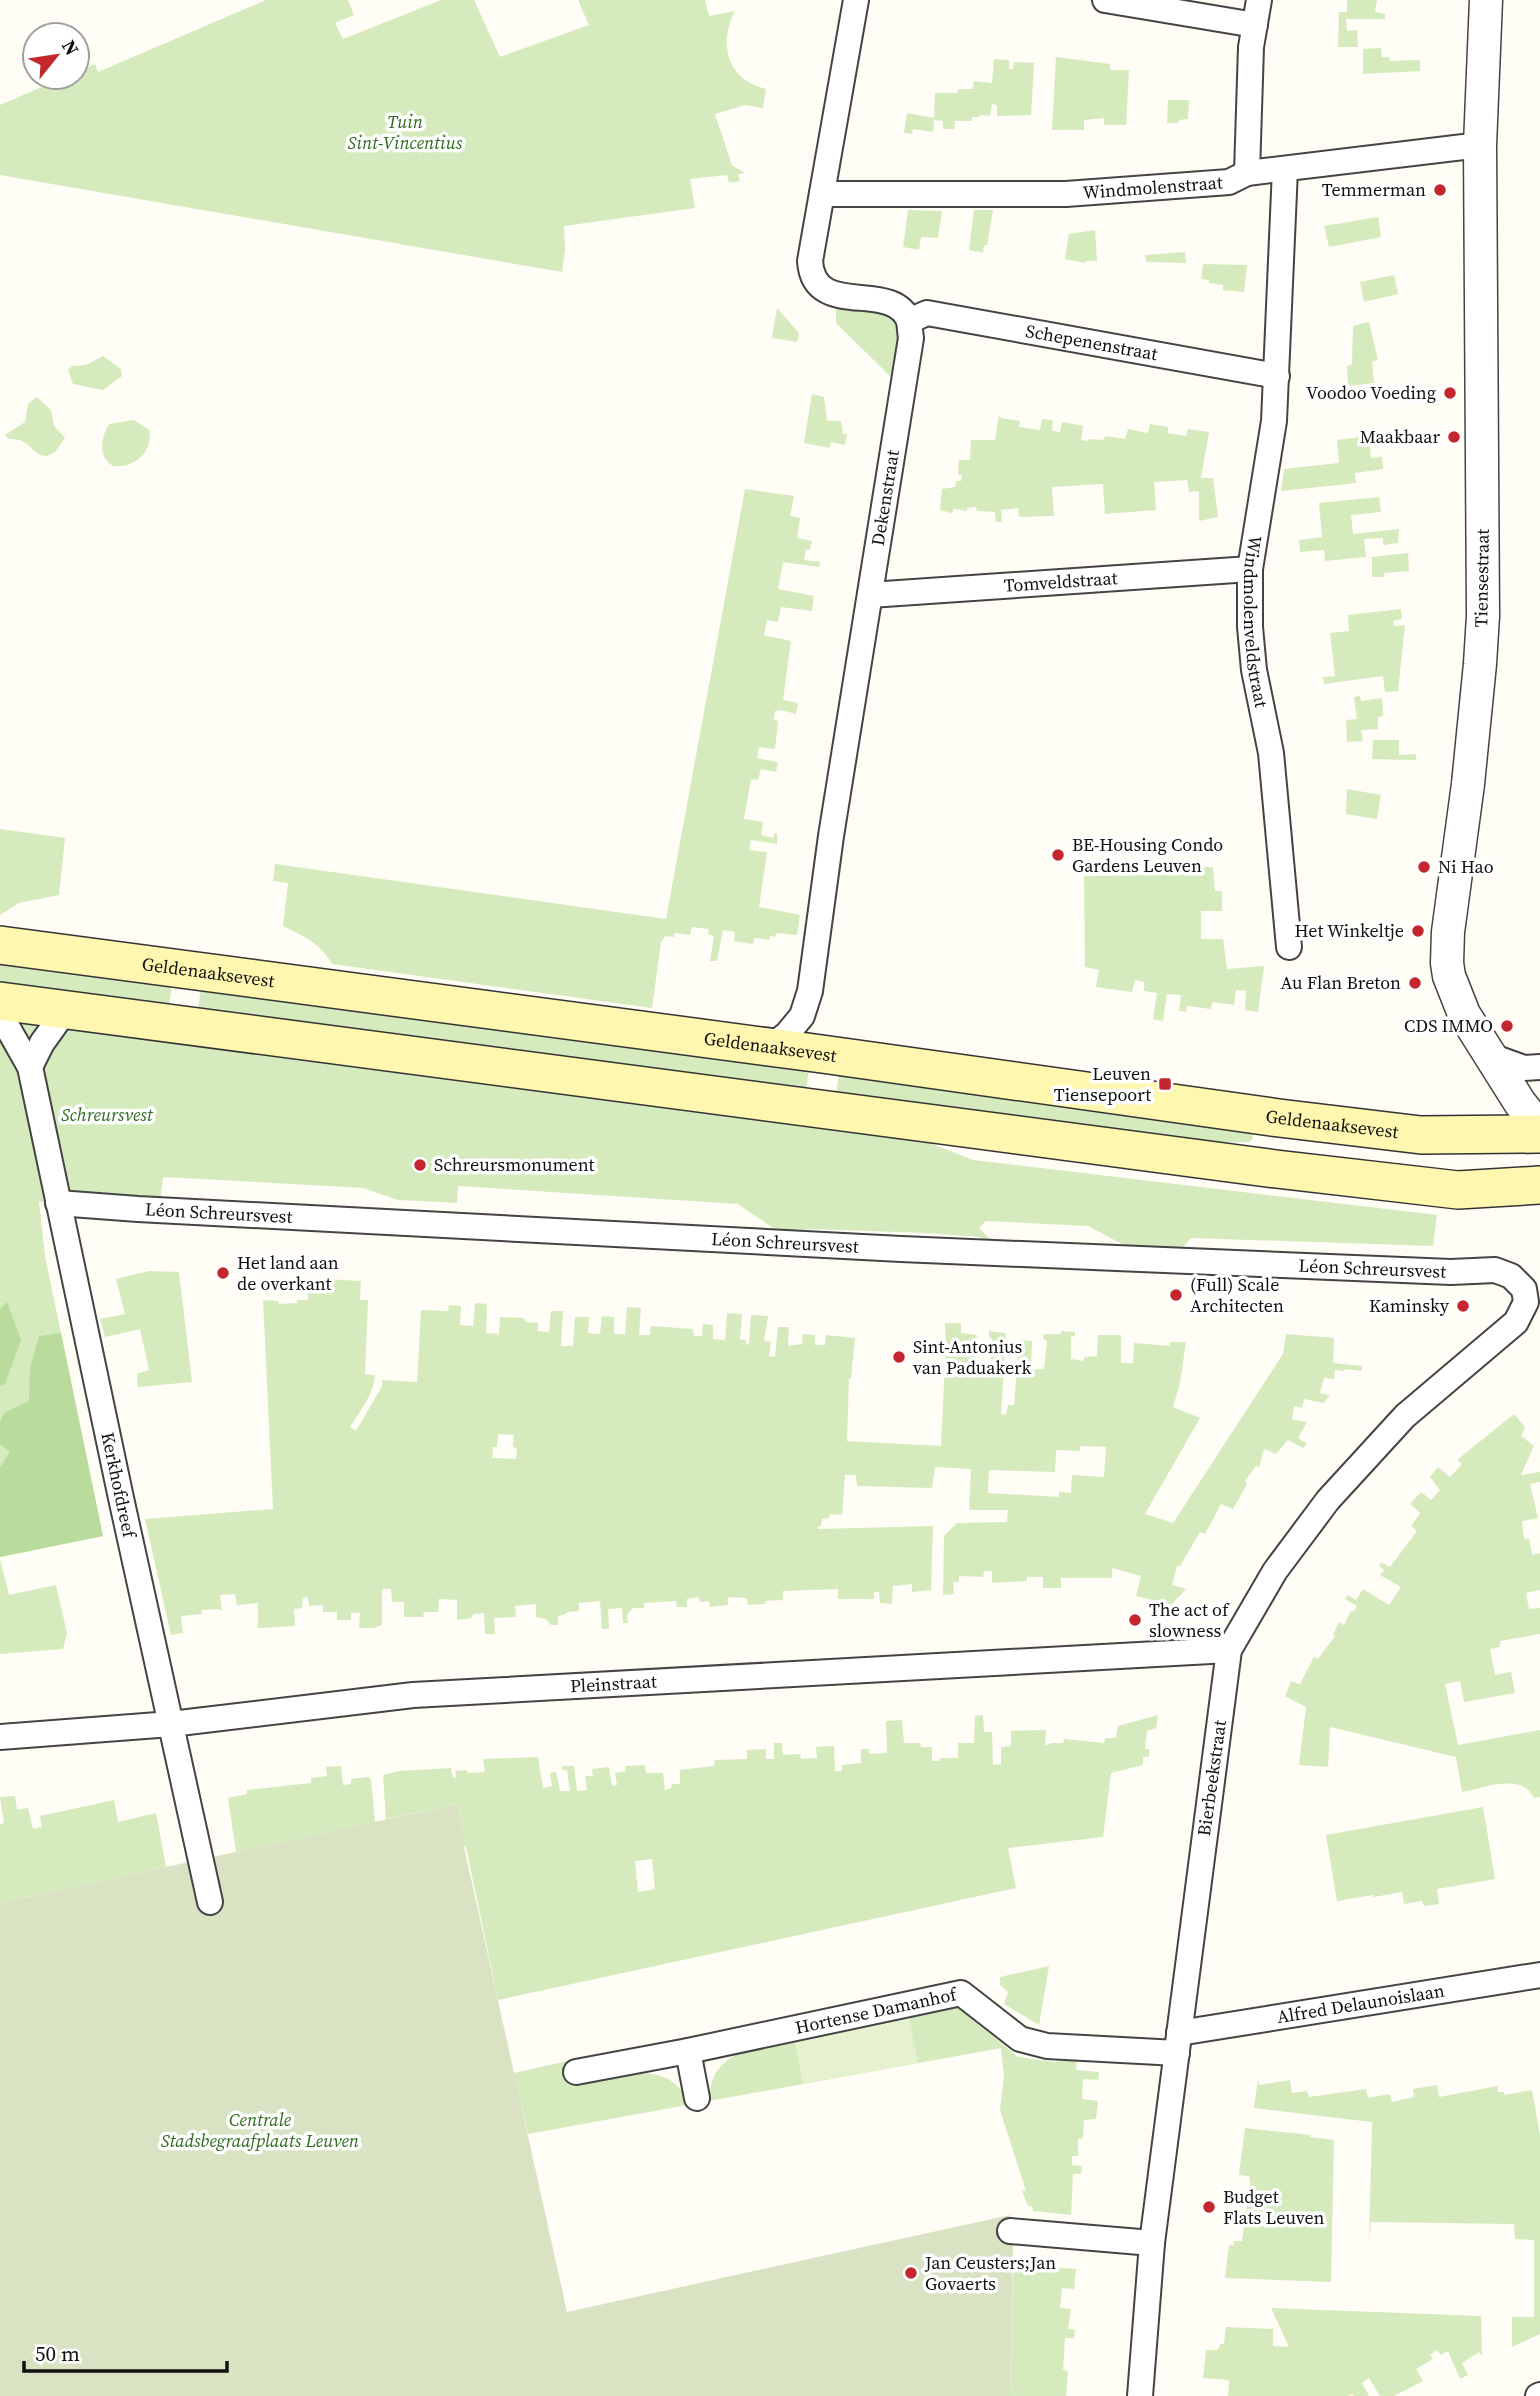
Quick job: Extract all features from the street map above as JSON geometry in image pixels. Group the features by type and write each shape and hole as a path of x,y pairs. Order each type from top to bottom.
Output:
{"main road":[{"name":"Geldenaaksevest","path":"0,945 770,1047 1279,1118 1421,1135 1540,1134"},
{"path":"0,1000 1276,1169 1458,1189 1536,1185"},
{"path":"1276,1169 1279,1118"}],"street":[{"path":"856,0 810,261 811,274 815,283 824,290 833,294 884,302 900,309 909,321"},
{"path":"1105,0 1255,24"},
{"path":"1247,173 1251,47 1259,0"},
{"name":"Tiensestraat","path":"1486,0 1480,145 1483,616 1468,784 1446,947 1449,976 1464,1014 1488,1055 1540,1128"},
{"name":"Windmolenstraat","path":"822,194 1066,194 1229,182 1247,173 1480,145"},
{"name":"Windmolenveldstraat","path":"1285,169 1277,376 1270,448 1250,569 1250,628 1254,670 1270,753 1289,947"},
{"name":"Schepenenstraat","path":"909,321 927,313 1277,376"},
{"name":"Dekenstraat","path":"770,1047 787,1034 802,1016 810,991 831,836 910,348 909,321"},
{"name":"Tomveldstraat","path":"870,595 1250,569"},
{"path":"30,1067 42,1043 66,1008"},
{"name":"Kerkhofdreef","path":"0,1014 30,1067 209,1902"},
{"path":"1488,1055 1524,1068 1540,1067"},
{"name":"Léon Schreursvest","path":"58,1203 901,1249 1451,1272 1495,1270 1511,1276"},
{"name":"Bierbeekstraat","path":"1140,2396 1152,2243 1229,1650 1275,1571 1328,1500 1405,1416 1516,1322 1526,1303 1524,1289 1511,1276"},
{"name":"Pleinstraat","path":"0,1737 171,1724 413,1695 1229,1650"},
{"name":"Alfred Delaunoislaan","path":"1178,2043 1540,1975"},
{"name":"Hortense Damanhof","path":"576,2072 961,1993 1020,2039 1046,2046 1178,2043"},
{"path":"688,2051 697,2098"},
{"path":"1010,2231 1152,2243"}],"green space":[{"name":"Tuin Sint-Vincentius","path":"266,0 348,0 354,15 335,23 343,39 441,0 474,0 500,57 589,25 578,0 705,0 709,16 735,11 727,36 730,59 742,78 766,89 763,108 745,105 715,114 732,165 745,173 738,174 740,181 729,183 727,175 690,179 695,208 564,226 562,272 0,175 0,105 32,91 91,91 91,66 95,64 98,72"},
{"path":"1347,0 1377,0 1375,12 1385,14 1385,19 1346,19 1347,31 1357,30 1358,47 1338,47 1339,12 1347,12"},
{"path":"1381,48 1382,57 1389,57 1390,61 1420,60 1420,71 1363,74 1363,49"},
{"path":"1056,57 1110,64 1110,70 1129,70 1126,125 1104,125 1104,118 1084,120 1084,130 1052,130"},
{"path":"994,59 1009,60 1009,69 1013,69 1014,62 1034,63 1031,115 997,116 997,105 992,104 990,116 972,117 972,121 955,121 954,129 943,129 943,121 934,120 933,132 913,129 912,134 904,133 907,113 934,118 935,93 957,93 958,89 973,89 974,81 992,83"},
{"path":"1168,100 1189,100 1188,119 1167,123"},
{"path":"908,210 942,211 938,238 921,237 919,250 903,247"},
{"path":"974,210 993,210 983,253 969,250"},
{"path":"1378,217 1381,237 1329,247 1324,226"},
{"path":"1095,230 1097,261 1085,263 1065,259 1069,234"},
{"path":"1185,252 1186,263 1146,262 1145,255"},
{"path":"1203,264 1247,265 1244,292 1223,290 1223,285 1201,279"},
{"path":"1394,275 1398,294 1364,302 1360,282"},
{"path":"842,306 876,312 884,315 896,326 899,345 893,379 836,323 836,310"},
{"path":"777,308 799,333 797,342 772,338"},
{"path":"1369,322 1378,360 1372,362 1374,383 1348,386 1347,366 1352,364 1353,326"},
{"path":"103,356 121,369 122,376 103,390 73,384 68,370 72,366 86,365"},
{"path":"812,394 824,397 827,421 841,421 843,434 847,434 845,445 831,442 830,448 804,443"},
{"path":"37,397 51,410 54,426 65,438 55,452 47,456 37,453 23,441 9,439 5,435 25,422 28,404"},
{"path":"999,415 1001,418 1020,421 1019,427 1040,430 1042,419 1053,420 1052,431 1060,432 1062,422 1083,426 1081,440 1089,441 1088,439 1104,440 1105,436 1125,439 1128,429 1148,433 1150,424 1168,427 1168,433 1186,436 1188,429 1209,432 1201,478 1213,478 1218,517 1199,521 1199,491 1189,492 1187,480 1154,482 1156,510 1105,514 1103,484 1052,487 1054,516 1019,517 1018,508 1001,510 1002,522 996,522 995,512 977,511 976,507 967,508 967,511 954,509 952,513 940,510 942,489 955,487 956,481 961,481 962,475 958,475 959,460 970,460 971,440 995,440"},
{"path":"134,420 149,430 148,445 141,457 135,461 128,465 113,466 103,452 106,429 109,424"},
{"path":"1369,436 1371,458 1382,457 1383,469 1355,473 1356,483 1281,491 1284,469 1339,463 1337,440"},
{"path":"745,489 794,496 790,516 800,518 797,538 812,541 804,560 820,562 819,567 783,562 778,589 814,596 812,611 781,607 778,622 767,620 764,635 791,641 783,700 798,703 796,714 775,711 774,720 778,721 775,749 759,747 757,758 778,762 776,772 761,769 758,780 751,779 744,819 763,822 761,835 773,838 775,833 777,834 777,844 751,840 749,850 767,852 759,907 800,915 797,935 776,933 775,937 770,936 769,940 754,938 753,944 734,941 735,932 723,930 717,961 710,961 714,936 708,934 709,929 692,927 690,935 675,933 674,937 665,936 661,942 652,1008 332,964 317,945 283,926 288,883 273,881 275,864 666,919"},
{"path":"1379,497 1381,512 1351,515 1353,534 1399,529 1398,543 1383,545 1383,538 1364,539 1366,557 1325,561 1324,550 1300,552 1299,540 1322,537 1319,503"},
{"path":"1408,553 1409,571 1372,577 1372,557"},
{"path":"1401,609 1402,619 1393,621 1394,626 1405,625 1398,691 1385,692 1383,676 1324,684 1323,677 1335,676 1330,633 1349,631 1348,615"},
{"path":"1360,696 1361,701 1382,698 1383,716 1378,717 1378,729 1361,730 1363,741 1347,742 1346,720 1357,719 1354,697"},
{"path":"1373,740 1399,740 1399,755 1416,754 1416,760 1372,759"},
{"path":"1347,789 1381,795 1377,819 1346,814"},
{"path":"0,829 65,838 59,895 19,903 0,915"},
{"path":"1199,867 1213,867 1215,891 1222,891 1222,911 1201,911 1201,939 1223,939 1227,969 1264,966 1258,1012 1245,1010 1246,991 1236,990 1234,1005 1212,1002 1211,1009 1187,1006 1186,1012 1179,1011 1181,995 1167,994 1163,1021 1153,1019 1157,993 1144,991 1144,982 1135,980 1132,992 1096,987 1099,970 1085,967 1084,876 1199,874"},
{"path":"0,960 172,984 169,1007 0,984"},
{"path":"201,987 809,1068 806,1092 198,1011"},
{"name":"Schreursvest","path":"17,1019 922,1140 973,1160 1437,1215 1433,1246 1191,1238 1172,1260 1150,1259 1088,1226 986,1221 979,1228 993,1242 979,1237 926,1233 811,1229 779,1232 738,1204 458,1186 457,1203 398,1200 363,1188 163,1177 159,1211 39,1202 45,1256 103,1536 0,1557 0,1043"},
{"path":"839,1073 1214,1123 1252,1134 1253,1139 1249,1142 1193,1143 836,1096"},
{"path":"149,1271 179,1272 192,1382 138,1387 137,1374 149,1370 140,1329 105,1337 100,1319 125,1314 116,1279"},
{"path":"326,1279 361,1281 360,1300 368,1300 365,1374 375,1375 369,1396 350,1427 356,1431 382,1386 382,1380 417,1382 421,1310 448,1311 449,1305 461,1306 460,1325 473,1326 475,1303 487,1304 486,1333 499,1334 500,1317 524,1318 525,1322 538,1323 538,1331 549,1332 551,1311 563,1311 561,1346 573,1346 575,1317 589,1317 588,1333 600,1334 602,1316 614,1317 614,1334 625,1334 627,1307 641,1308 639,1335 650,1335 651,1326 693,1329 694,1336 702,1336 703,1324 713,1325 713,1339 725,1340 727,1313 742,1314 740,1339 746,1340 746,1345 749,1344 751,1315 768,1316 764,1341 771,1342 769,1356 775,1357 778,1327 789,1327 788,1346 802,1344 803,1334 815,1335 815,1345 825,1345 826,1335 855,1338 849,1378 847,1441 941,1446 945,1323 961,1323 961,1333 977,1335 975,1366 991,1367 992,1339 989,1331 1006,1333 1001,1414 1006,1415 1008,1405 1014,1405 1019,1340 1032,1341 1031,1370 1044,1369 1047,1341 1043,1338 1044,1334 1075,1332 1075,1336 1071,1337 1071,1359 1083,1361 1085,1357 1097,1356 1098,1335 1121,1335 1121,1363 1133,1363 1134,1343 1170,1346 1170,1342 1186,1342 1180,1383 1173,1407 1200,1418 1145,1514 1173,1523 1283,1354 1286,1334 1334,1338 1333,1363 1362,1366 1362,1371 1335,1370 1334,1379 1324,1378 1320,1393 1330,1395 1323,1403 1304,1399 1302,1408 1294,1406 1292,1420 1307,1422 1298,1438 1307,1444 1303,1448 1288,1440 1276,1454 1264,1449 1259,1467 1256,1466 1245,1481 1247,1484 1233,1509 1221,1504 1205,1534 1200,1532 1180,1566 1177,1566 1172,1585 1186,1589 1171,1605 1136,1596 1141,1576 1112,1568 1112,1578 1061,1578 1061,1588 1043,1588 1043,1577 1027,1577 1027,1581 992,1583 992,1571 984,1571 983,1577 959,1576 959,1582 953,1582 954,1594 943,1595 944,1536 957,1523 1007,1522 1008,1510 969,1510 971,1469 935,1467 932,1488 857,1486 856,1475 845,1475 842,1515 830,1514 829,1518 822,1519 821,1526 817,1527 933,1526 931,1590 912,1592 912,1584 893,1586 892,1604 880,1603 879,1592 874,1592 874,1599 838,1599 838,1589 783,1591 783,1600 748,1605 747,1598 728,1597 728,1605 710,1607 709,1601 700,1602 699,1597 687,1599 687,1607 677,1607 676,1601 644,1603 644,1608 633,1608 627,1614 628,1623 623,1623 622,1608 608,1609 609,1629 602,1629 600,1601 579,1603 579,1611 558,1616 558,1625 551,1625 546,1619 536,1617 536,1604 515,1606 516,1617 494,1618 495,1634 485,1634 484,1613 457,1620 457,1600 439,1599 438,1612 424,1612 423,1617 404,1617 404,1602 392,1602 391,1589 382,1589 382,1625 374,1628 359,1628 360,1613 351,1613 351,1620 337,1620 337,1612 323,1612 323,1605 309,1606 308,1597 303,1598 302,1608 294,1609 295,1626 258,1628 258,1603 237,1605 235,1594 220,1595 222,1611 202,1610 202,1614 181,1616 183,1633 171,1635 145,1519 273,1509 263,1300 278,1301 279,1304 297,1303 297,1300 308,1300 307,1287 327,1286","holes":["498,1434 514,1435 516,1459 492,1458 493,1447 497,1447","1080,1446 1106,1447 1104,1477 1072,1475 1071,1493 1059,1492 1059,1497 988,1493 989,1470 1055,1472 1056,1450 1080,1451"]},
{"path":"7,1302 21,1340 5,1384 0,1386 0,1309"},
{"path":"61,1333 103,1536 0,1557 0,1467 10,1452 0,1444 0,1422 4,1413 29,1401 30,1368 39,1336"},
{"path":"1514,1414 1525,1427 1521,1436 1534,1446 1521,1475 1540,1472 1540,1482 1530,1484 1538,1518 1522,1521 1524,1539 1529,1538 1532,1555 1540,1553 1540,1590 1526,1593 1529,1609 1540,1608 1540,1634 1500,1641 1500,1647 1490,1649 1495,1675 1511,1672 1515,1693 1464,1702 1460,1681 1445,1684 1458,1745 1540,1730 1540,1797 1534,1798 1528,1790 1512,1784 1491,1785 1462,1792 1456,1757 1330,1727 1328,1767 1299,1765 1306,1707 1285,1696 1291,1681 1300,1684 1314,1657 1318,1659 1335,1636 1333,1635 1339,1622 1344,1625 1351,1611 1354,1612 1357,1606 1345,1599 1348,1595 1356,1600 1363,1589 1389,1605 1401,1587 1380,1575 1384,1570 1379,1566 1381,1562 1390,1567 1417,1531 1411,1526 1420,1513 1410,1504 1421,1492 1431,1500 1440,1490 1430,1477 1438,1467 1450,1477 1462,1464 1457,1460"},
{"path":"0,1559 9,1595 56,1585 67,1633 63,1649 0,1654"},
{"path":"983,1715 984,1732 992,1732 993,1765 1001,1764 1001,1747 1011,1746 1011,1731 1046,1730 1045,1746 1063,1743 1064,1739 1104,1743 1105,1738 1116,1738 1118,1726 1158,1715 1156,1728 1147,1731 1145,1749 1149,1749 1149,1757 1143,1757 1143,1765 1111,1773 1103,1837 1008,1848 1016,1888 498,2000 457,1804 386,1819 383,1775 399,1771 451,1768 453,1778 456,1778 455,1771 485,1772 483,1759 538,1757 543,1788 552,1786 550,1773 556,1772 560,1791 570,1791 567,1770 562,1770 562,1766 574,1766 577,1791 587,1790 585,1776 593,1776 592,1769 609,1767 612,1786 617,1785 615,1773 626,1771 625,1766 645,1765 646,1773 663,1773 665,1790 671,1788 672,1784 680,1784 680,1770 714,1766 715,1760 747,1759 747,1750 766,1749 766,1759 774,1759 774,1743 782,1743 783,1755 800,1754 801,1759 817,1758 816,1747 834,1746 835,1771 842,1771 842,1765 861,1763 861,1749 869,1749 869,1754 887,1753 886,1721 902,1720 904,1743 920,1743 921,1747 932,1747 932,1761 958,1758 958,1743 974,1743 975,1716","holes":["652,1859 655,1889 638,1892 635,1861"]},
{"path":"341,1766 343,1785 351,1784 351,1779 371,1779 375,1822 236,1852 228,1798 247,1794 247,1790 311,1783 311,1778 327,1776 326,1767"},
{"path":"15,1796 17,1810 28,1808 33,1829 42,1827 40,1816 114,1800 118,1822 156,1813 166,1867 0,1903 0,1824 4,1823 0,1797"},
{"name":"Centrale Stadsbegraafplaats Leuven","path":"457,1804 466,1846 464,1847 567,2312 1010,2215 1010,2242 1013,2243 1010,2396 0,2396 0,1903"},
{"path":"1483,1807 1495,1879 1437,1889 1439,1904 1424,1906 1422,1901 1404,1904 1402,1892 1337,1901 1326,1835"},
{"path":"1049,1966 1039,2025 1004,2004 1008,1992 1000,1985 1000,1977"},
{"path":"956,2006 1018,2057 1054,2062 1077,2059 1076,2070 1099,2072 1098,2080 1083,2079 1082,2099 1098,2101 1096,2119 1084,2120 1083,2138 1078,2139 1078,2156 1072,2156 1072,2165 1082,2166 1081,2174 1073,2174 1071,2215 1033,2211 1032,2206 1028,2206 1022,2191 1026,2191 1000,2110 1004,2075 1001,2048 528,2134 514,2073 572,2060 578,2085 622,2075 653,2074 678,2086 687,2100 710,2096 712,2080 719,2068 743,2051"},
{"path":"909,2017 918,2063 803,2084 795,2040"},
{"path":"1258,2079 1259,2085 1290,2080 1292,2093 1307,2091 1309,2097 1366,2089 1368,2098 1390,2094 1392,2102 1414,2097 1413,2089 1437,2085 1439,2097 1498,2086 1498,2092 1504,2092 1504,2095 1532,2090 1540,2135 1540,2334 1512,2347 1512,2317 1534,2317 1534,2240 1515,2239 1514,2224 1371,2222 1369,2242 1372,2122 1254,2108"},
{"path":"1245,2128 1334,2140 1331,2282 1225,2278 1229,2245 1233,2246 1234,2241 1242,2241 1250,2183 1249,2176 1239,2175"},
{"path":"1013,2264 1076,2269 1074,2289 1062,2288 1060,2308 1071,2309 1068,2329 1075,2330 1074,2338 1065,2338 1063,2370 1068,2371 1066,2396 1010,2396"},
{"path":"1271,2308 1481,2316 1482,2356 1479,2352 1462,2363 1468,2375 1460,2379 1448,2351 1441,2355 1437,2350 1430,2355 1433,2359 1416,2369 1423,2381 1394,2396 1380,2396 1369,2378 1362,2383 1369,2396 1228,2396 1229,2380 1203,2378 1206,2350 1218,2350 1220,2344 1224,2344 1226,2327 1273,2329 1273,2346 1289,2347"}],"place":[{"name":"Temmerman","path":"1440,190"},
{"name":"Voodoo Voeding","path":"1450,393"},
{"name":"Maakbaar","path":"1454,437"},
{"name":"BE-Housing Condo Gardens Leuven","path":"1058,855"},
{"name":"Ni Hao","path":"1424,867"},
{"name":"Het Winkeltje","path":"1418,931"},
{"name":"Au Flan Breton","path":"1415,983"},
{"name":"CDS IMMO","path":"1507,1026"},
{"name":"Leuven Tiensepoort","path":"1165,1084"},
{"name":"Schreursmonument","path":"420,1165"},
{"name":"Het land aan de overkant","path":"223,1273"},
{"name":"(Full) Scale Architecten","path":"1176,1295"},
{"name":"Kaminsky","path":"1463,1306"},
{"name":"Sint-Antonius van Paduakerk","path":"899,1357"},
{"name":"The act of slowness","path":"1135,1620"},
{"name":"Budget Flats Leuven","path":"1209,2207"},
{"name":"Jan Ceusters;Jan Govaerts","path":"911,2273"}]}
